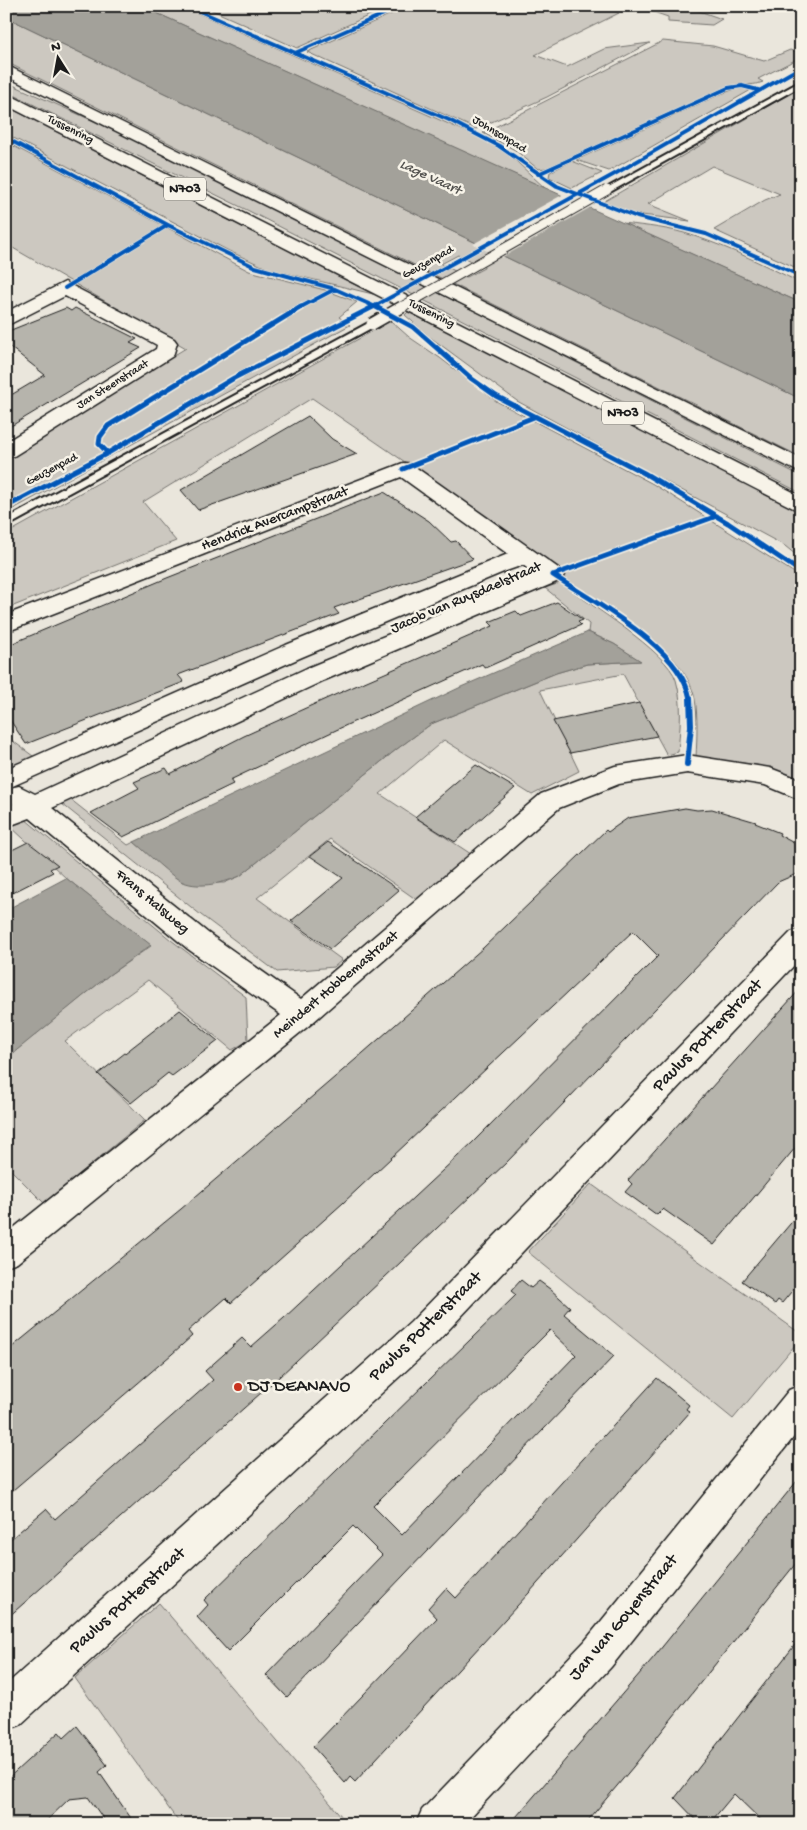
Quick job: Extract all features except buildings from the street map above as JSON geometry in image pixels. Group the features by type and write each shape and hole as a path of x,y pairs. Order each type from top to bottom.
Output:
{"main road":[{"name":"Tussenring","path":"6,70 801,467"},
{"name":"Tussenring","path":"6,98 801,505"},
{"name":"Jan Steenstraat","path":"6,320 65,288 167,343 166,352 6,451"},
{"name":"Hendrick Avercampstraat","path":"6,624 403,468 525,556"},
{"name":"Jacob van Ruysdaelstraat","path":"6,780 294,651 525,556 553,575 316,674 6,818"},
{"path":"294,651 316,674"},
{"name":"Meindert Hobbemastraat","path":"6,1253 302,1016 550,801 614,775 687,764 770,777 801,791"},
{"name":"Frans Halsweg","path":"6,785 198,941 302,1016"},
{"name":"Paulus Potterstraat","path":"6,1711 423,1333 801,940"},
{"name":"Jan van Goyenstraat","path":"436,1824 598,1654 801,1401"}],"lane":[{"path":"6,524 372,324 606,190 801,84"}],"shaded area":[{"path":"141,6 182,6 476,136 503,149 546,189"},
{"path":"203,6 390,6 297,48"},
{"path":"409,6 602,6 619,13 535,55 567,67 604,49 650,43 547,97 476,129 307,52"},
{"path":"636,6 685,6 722,19 712,25 668,22 668,17"},
{"path":"6,17 801,399 801,457 6,62","holes":["458,255 484,267 467,277 441,264"]},
{"path":"663,41 713,46 764,61 790,50 801,54 801,57 758,79 763,82 723,88 546,168 538,169 515,150 483,133"},
{"path":"6,82 132,138 801,476 801,493 247,210 6,91"},
{"path":"741,87 751,90 609,171 576,160 721,94"},
{"path":"801,87 801,270 714,230 765,200 780,194 712,166 648,204 690,221 634,214 603,202"},
{"path":"6,106 373,294 269,269 229,251 6,134"},
{"path":"6,142 249,271 325,290 357,302 339,317 350,325 6,513 6,457 186,348 6,244"},
{"path":"572,161 602,173 572,188 549,177 550,172"},
{"path":"622,223 685,233 748,258 801,283 801,303"},
{"path":"408,312 566,389 801,511 801,559 785,546 517,401 430,337 405,315"},
{"path":"391,321 409,337 496,401 653,484 801,577 801,780 757,765 696,757 697,713 695,699 690,683 670,655 626,619 574,586 560,573 557,567 431,484 409,462 405,462 312,398 143,502 176,541 6,609 6,534"},
{"path":"560,583 643,642 670,669 676,680 680,698 678,752 667,755 623,674 540,690 579,771 532,795 444,740 380,794 471,854 417,900 330,839 257,898 342,960 334,967 277,972 201,915 62,804 70,799 128,845 134,842 182,882 224,883 240,876 397,749 431,724 556,673 587,664 640,661 614,644 588,632 589,624 545,588"},
{"path":"6,736 37,759 6,770"},
{"path":"25,819 171,940 246,997 248,1041 232,1050 148,980 65,1041 145,1120 44,1203 6,1165 6,1058 109,975 151,946 66,878 10,826"},
{"path":"591,1184 801,1334 801,1338 733,1419 528,1252"},
{"path":"159,1603 348,1824 180,1824 75,1678"}],"water":[{"name":"Lage Vaart","path":"6,6 141,6 801,303 801,399 6,17"},
{"path":"588,632 614,644 641,661 587,664 556,673 431,724 397,749 240,876 227,881 204,885 183,882 165,870 134,842 461,687"},
{"path":"66,878 151,945 109,975 6,1059 6,910"}],"pier":[{"path":"564,194 591,207 501,258 473,244"}],"cycle path":[{"name":"Johnsonpad","path":"188,6 449,120 499,146 557,186 637,217 706,234 801,276"},
{"path":"295,53 402,6"},
{"name":"Geuzenpad","path":"6,507 108,453 234,378 340,325 613,175 801,67"},
{"path":"538,174 728,88 742,86 758,90"},
{"path":"6,138 168,225 255,267 335,289 365,301 413,327 472,379 496,396 644,473 728,523 801,572"},
{"path":"65,288 168,225"},
{"path":"108,453 99,444 100,437 108,426 305,304 335,289"},
{"path":"403,469 534,417"},
{"path":"553,575 717,516"},
{"path":"553,575 629,626 666,657 679,672 687,687 691,706 687,764"}],"place":[{"name":"DJ DEANAVO","path":"238,1387"}]}
